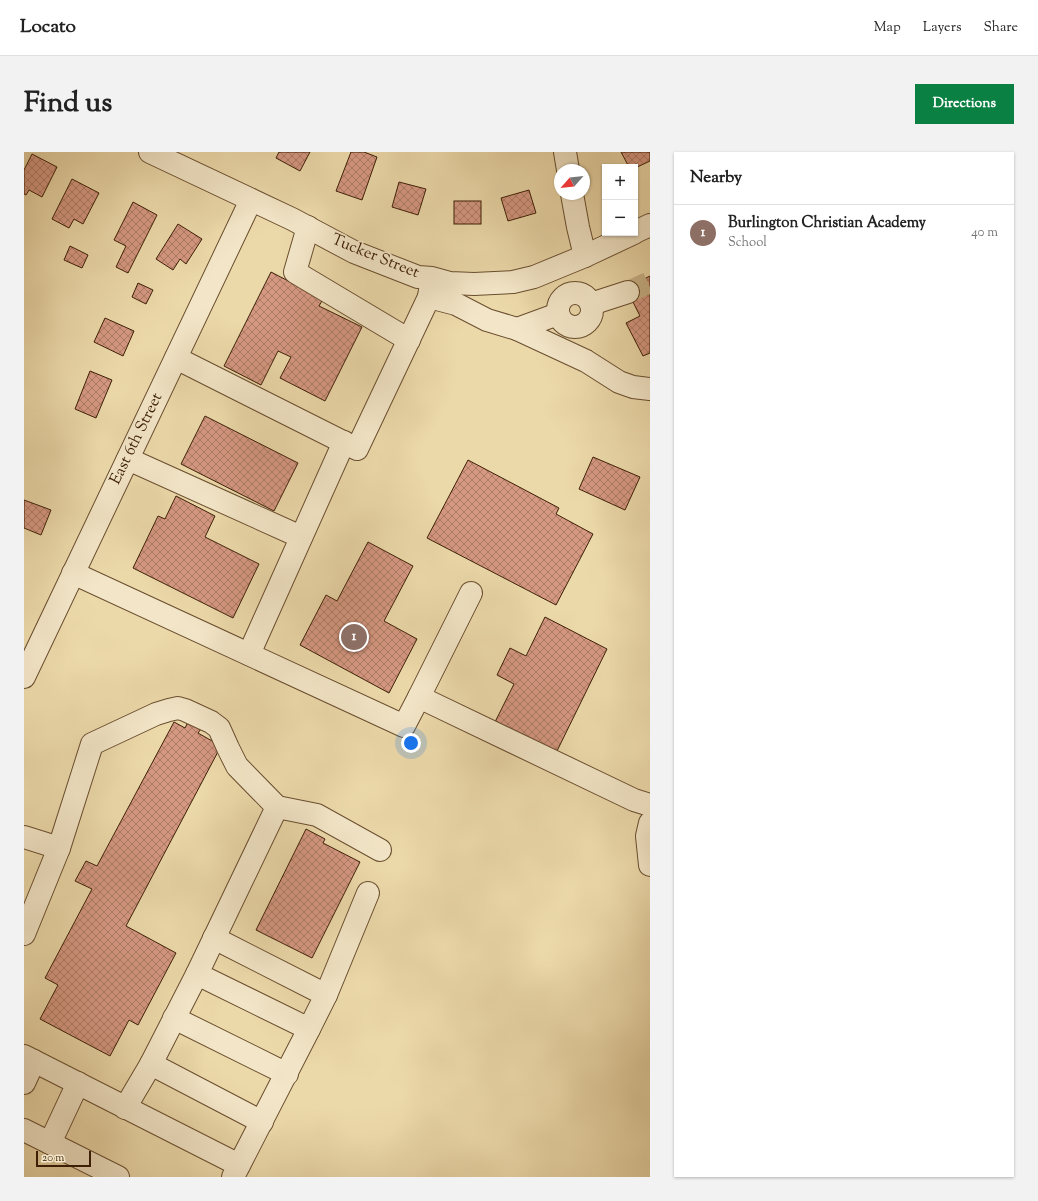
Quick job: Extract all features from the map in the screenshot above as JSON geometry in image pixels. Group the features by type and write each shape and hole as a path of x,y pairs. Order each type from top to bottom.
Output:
{"street":[{"name":"Tucker Street","path":"150,152 308,227 354,252 418,277 430,288 450,283 474,284 513,282 534,277 557,269 628,236"},
{"path":"565,152 567,164"},
{"name":"East 6th Street","path":"24,677 251,200"},
{"path":"573,200 585,256"},
{"name":"Tucker Street","path":"638,231 650,225"},
{"path":"308,227 295,272 409,340"},
{"path":"557,269 567,294"},
{"path":"176,358 357,449 409,340 430,288 456,304 487,320 517,329 586,361 619,382 633,387 650,389"},
{"path":"591,304 628,292"},
{"path":"579,293 588,299 591,304 592,315 585,324 580,327 574,328 564,324 558,314 557,308 559,302 567,294 579,293"},
{"path":"517,329 558,314"},
{"path":"248,654 344,442"},
{"path":"128,459 301,537"},
{"path":"73,573 404,726 471,593"},
{"path":"419,697 634,800 650,805"},
{"path":"24,934 29,908 59,848 92,744 156,714 169,710 178,708 185,710 212,722 219,728 237,766 277,807 318,815 380,850"},
{"path":"125,1108 151,1064 197,974 277,807"},
{"path":"650,823 647,836 650,865"},
{"path":"24,838 59,848"},
{"path":"24,1083 29,1059 125,1108 236,1171 287,1074 326,995 368,893"},
{"path":"214,938 326,995"},
{"path":"197,974 309,1029"},
{"path":"174,1018 287,1074"},
{"path":"151,1064 262,1122"},
{"path":"50,1143 78,1083"},
{"path":"24,1130 118,1177"}],"building":[{"path":"279,152 310,152 300,171 276,158"},
{"path":"351,152 364,152 377,157 362,200 336,191"},
{"path":"621,152 650,152 650,161 638,167 638,164 627,164"},
{"path":"32,154 57,167 42,197 29,190 26,195 24,194 24,170"},
{"path":"72,179 99,193 83,224 74,219 69,228 52,219"},
{"path":"399,182 426,189 418,215 392,207"},
{"path":"529,190 536,213 508,221 501,198"},
{"path":"454,201 481,201 481,224 454,224"},
{"path":"133,202 157,215 128,273 116,267 126,246 114,240"},
{"path":"178,224 202,239 186,264 180,259 173,270 156,259"},
{"path":"70,246 88,255 82,268 64,260"},
{"path":"271,272 323,299 319,306 362,327 325,401 280,378 291,357 278,351 261,385 224,366"},
{"path":"650,276 650,353 643,356 626,323 640,316 626,288"},
{"path":"138,283 153,290 146,304 132,297"},
{"path":"105,318 134,331 123,356 94,342"},
{"path":"90,371 112,380 96,418 75,409"},
{"path":"205,416 298,463 274,511 181,464"},
{"path":"593,457 640,477 625,510 579,489"},
{"path":"468,460 559,508 556,514 593,534 556,605 427,538"},
{"path":"176,496 215,516 205,537 259,564 233,618 133,568 158,516 165,519"},
{"path":"24,500 51,510 41,535 24,528"},
{"path":"368,542 413,566 384,621 417,639 389,693 300,645 326,595 337,601"},
{"path":"545,617 607,649 556,753 495,722 514,684 497,675 510,648 526,656"},
{"path":"174,722 185,728 188,722 201,729 198,733 221,746 126,926 176,953 138,1025 129,1020 110,1056 40,1019 58,985 45,978 92,889 75,881 86,861 97,866"},
{"path":"306,829 325,839 323,843 360,862 312,958 256,930"}],"tunnel":[{"path":"628,292 650,282"}],"place":[{"name":"Burlington Christian Academy","path":"354,637"}]}
